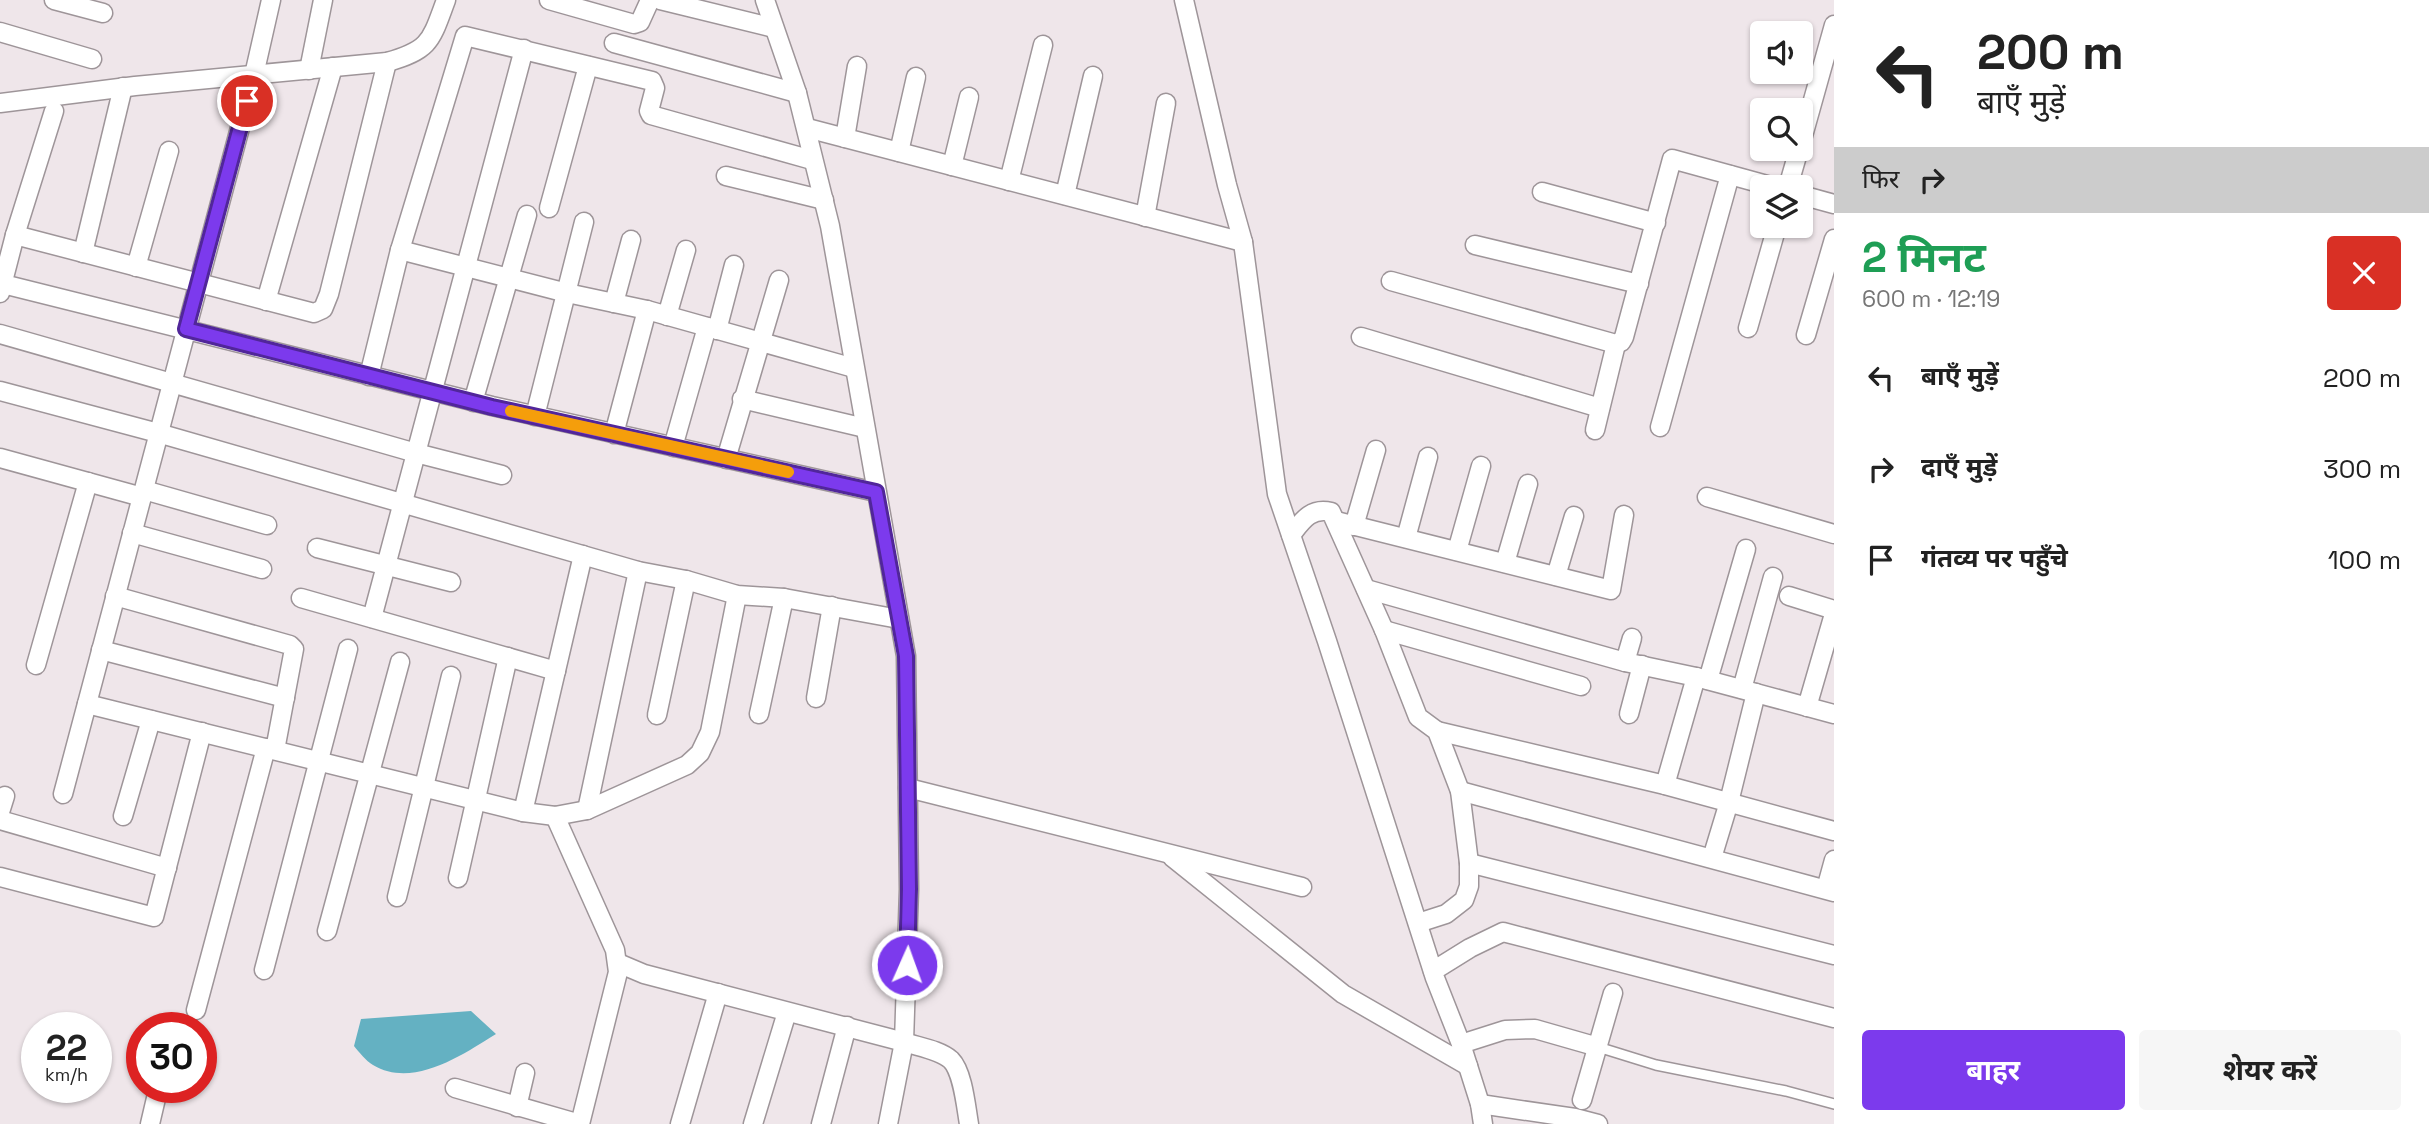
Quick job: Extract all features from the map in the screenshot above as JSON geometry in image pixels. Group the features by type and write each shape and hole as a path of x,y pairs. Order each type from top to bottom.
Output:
{"street":[{"path":"54,0 103,13"},
{"path":"63,794 254,75 271,0"},
{"path":"309,70 323,0"},
{"path":"0,103 123,87 387,62 408,57 424,47 437,27 446,0"},
{"path":"549,0 634,24 640,22 650,0"},
{"path":"660,0 774,28"},
{"path":"765,0 797,93 824,200 906,656 909,889 904,1042 888,1124"},
{"path":"1184,0 1243,242 1277,494 1433,971 1461,1044 1480,1104 1483,1124"},
{"path":"1813,100 1834,25"},
{"path":"437,27 652,81 655,88 650,115 812,160"},
{"path":"0,32 92,59"},
{"path":"369,376 400,250 465,36"},
{"path":"614,43 797,93"},
{"path":"1009,181 1042,45"},
{"path":"372,618 464,265 524,49"},
{"path":"15,235 314,313 323,309 329,295 387,62"},
{"path":"550,208 588,66"},
{"path":"845,138 857,66"},
{"path":"266,301 333,67"},
{"path":"1065,195 1093,76"},
{"path":"899,152 915,77"},
{"path":"83,253 123,87"},
{"path":"952,166 969,97"},
{"path":"1145,217 1166,103"},
{"path":"54,111 1,288 186,329 473,402 876,492"},
{"path":"807,128 1243,242"},
{"path":"136,267 169,151"},
{"path":"1391,281 1616,344 1624,337 1672,159 1750,180"},
{"path":"1660,427 1730,175"},
{"path":"726,176 824,200"},
{"path":"1542,192 1656,223"},
{"path":"1813,198 1834,204"},
{"path":"473,402 527,215"},
{"path":"535,416 584,222"},
{"path":"1748,328 1774,238"},
{"path":"1806,335 1834,239"},
{"path":"614,303 631,240"},
{"path":"1475,245 1639,284"},
{"path":"400,250 567,293 647,310 854,368"},
{"path":"667,316 686,250"},
{"path":"673,447 734,265"},
{"path":"726,459 779,280"},
{"path":"614,434 647,310"},
{"path":"0,334 502,475"},
{"path":"1361,337 1600,408"},
{"path":"1595,430 1616,344"},
{"path":"0,391 158,433 638,570 687,580 737,595 785,598 899,619"},
{"path":"742,399 865,428"},
{"path":"1354,526 1376,450"},
{"path":"1406,538 1428,457"},
{"path":"0,458 267,525"},
{"path":"1457,551 1481,466"},
{"path":"36,666 88,482"},
{"path":"1505,563 1528,484"},
{"path":"1707,497 1834,534"},
{"path":"1291,536 1306,515 1324,510 1331,512 1384,630 1419,718 1437,731 1665,785 1834,831"},
{"path":"1336,521 1611,590 1624,515"},
{"path":"1556,576 1574,516"},
{"path":"132,533 262,569"},
{"path":"317,548 451,582"},
{"path":"1665,785 1745,549"},
{"path":"523,812 583,555"},
{"path":"587,810 638,570"},
{"path":"1712,858 1729,802 1773,577"},
{"path":"657,715 687,580"},
{"path":"1366,589 1634,664 1834,714"},
{"path":"87,704 523,812 555,816 587,810 687,765 700,753 710,732 737,595"},
{"path":"115,596 290,645 294,649 285,698 196,1010"},
{"path":"1789,596 1834,612 1807,707"},
{"path":"301,598 556,671"},
{"path":"759,714 785,598"},
{"path":"816,698 832,607"},
{"path":"1384,630 1581,686"},
{"path":"1629,714 1634,664 1632,638"},
{"path":"264,970 348,649"},
{"path":"101,650 285,698"},
{"path":"458,878 508,657"},
{"path":"327,931 400,662"},
{"path":"397,897 451,676"},
{"path":"123,816 151,720"},
{"path":"1418,923 1446,914 1464,900 1469,886 1469,863 1460,791 1437,731"},
{"path":"0,877 154,917 202,732"},
{"path":"908,788 1302,887"},
{"path":"1460,791 1830,890 1834,860"},
{"path":"455,1088 580,1124 618,963 615,950 555,816"},
{"path":"0,820 167,868"},
{"path":"1167,853 1343,994 1468,1066"},
{"path":"1469,863 1834,955"},
{"path":"1433,971 1503,932 1834,1017"},
{"path":"618,963 644,974 847,1026 942,1055 952,1060 960,1078 969,1124"},
{"path":"680,1124 718,993"},
{"path":"1582,1100 1613,993"},
{"path":"753,1124 787,1012"},
{"path":"821,1124 847,1026"},
{"path":"1461,1044 1505,1030 1535,1029 1598,1047"},
{"path":"517,1107 525,1073"},
{"path":"150,1124 155,1103"},
{"path":"1480,1104 1598,1124"}],"lane":[{"path":"1598,1047 1656,1065 1786,1090 1834,1104"}],"water":[{"path":"471,1011 496,1034 453,1059 421,1071 388,1071 370,1063 354,1046 361,1019"}],"slow traffic":[{"path":"511,411 788,472"}],"route":[{"path":"247,101 186,329 492,407 876,492 906,656 909,889 907,965"}]}
